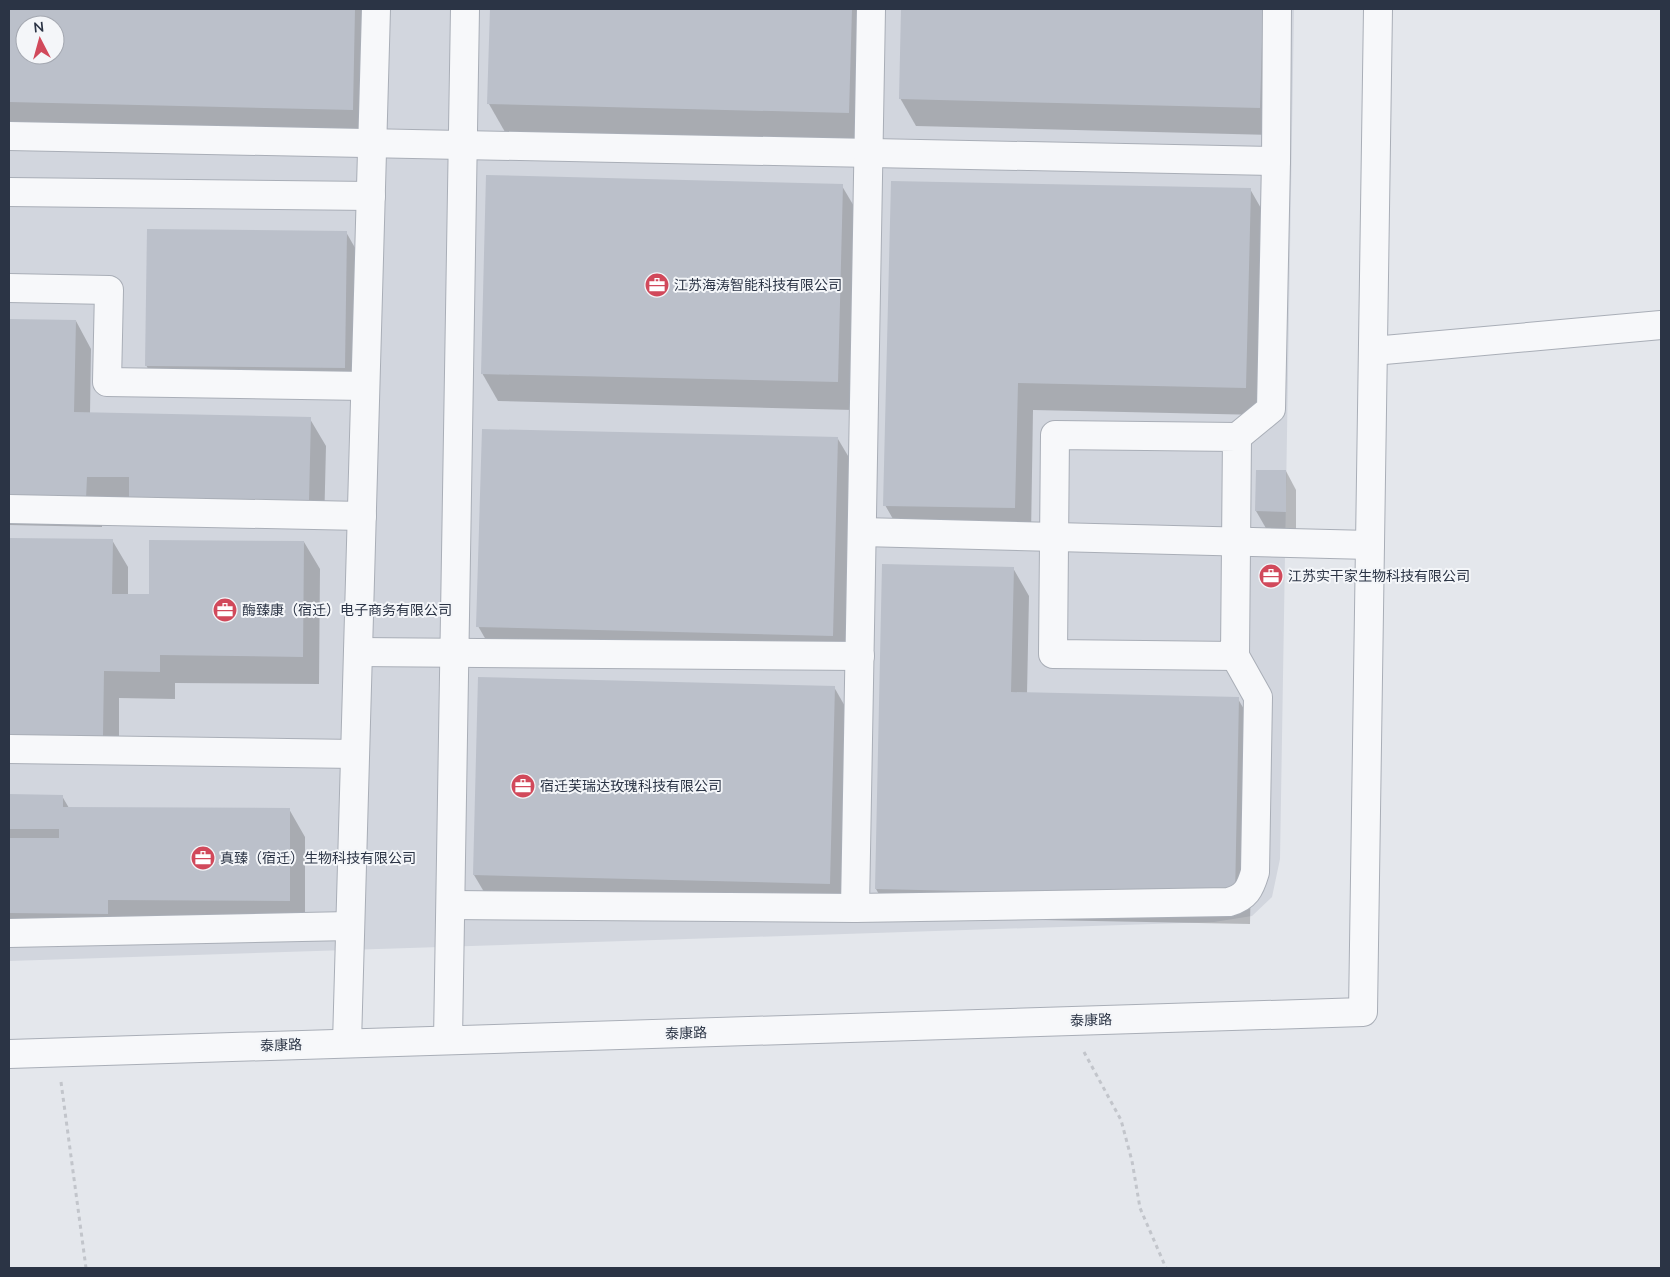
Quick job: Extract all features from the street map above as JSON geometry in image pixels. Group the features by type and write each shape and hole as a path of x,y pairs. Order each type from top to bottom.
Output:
{"street":[{"path":"347,1043 376,9"},
{"path":"448,1040 465,9"},
{"path":"855,908 872,9"},
{"path":"1235,656 1053,654 1055,435 1237,436 1271,409 1277,9"},
{"path":"862,532 1370,545 1378,9"},
{"path":"9,136 1276,161"},
{"path":"9,192 371,196"},
{"path":"9,288 109,290 107,382 365,386"},
{"path":"1373,351 1661,324"},
{"path":"451,905 855,908 1201,903 1229,902 1238,899 1250,888 1255,872 1258,696 1235,656 1237,436"},
{"path":"9,510 362,516"},
{"name":"泰康路","path":"9,1054 1363,1012 1370,545"},
{"path":"358,652 860,656"},
{"path":"9,750 355,754"},
{"path":"9,934 350,926"}],"path":[{"path":"1067,1021 1122,1120 1132,1161 1140,1208 1166,1268"},
{"path":"57,1052 86,1268"}],"shaded area":[{"path":"9,9 1294,9 1280,859 1272,897 1252,916 1214,922 9,961"}],"building":[{"path":"9,9 355,9 353,110 9,102"},
{"path":"490,9 852,9 849,113 487,104"},
{"path":"901,9 1263,9 1260,108 899,99"},
{"path":"486,175 843,184 838,382 481,374"},
{"path":"891,181 1251,188 1246,388 1018,383 1015,508 883,506"},
{"path":"147,229 347,231 345,368 145,366"},
{"path":"9,319 76,320 74,412 311,417 309,501 129,497 129,477 87,477 86,499 9,498"},
{"path":"482,429 838,437 833,636 476,627"},
{"path":"1256,470 1286,470 1286,512 1255,511"},
{"path":"9,538 113,539 112,594 149,594 149,540 304,541 303,657 160,655 160,672 104,671 103,736 9,735"},
{"path":"882,564 1014,567 1011,692 1239,697 1235,897 875,889"},
{"path":"478,677 835,686 830,884 473,875"},
{"path":"9,794 63,795 63,807 290,808 290,901 108,900 108,914 9,913 9,838 59,838 59,829 9,829"}],"place":[{"name":"江苏海涛智能科技有限公司","path":"657,285"},
{"name":"江苏实干家生物科技有限公司","path":"1271,576"},
{"name":"酶臻康（宿迁）电子商务有限公司","path":"225,610"},
{"name":"宿迁芙瑞达玫瑰科技有限公司","path":"523,786"},
{"name":"真臻（宿迁）生物科技有限公司","path":"203,858"}]}
